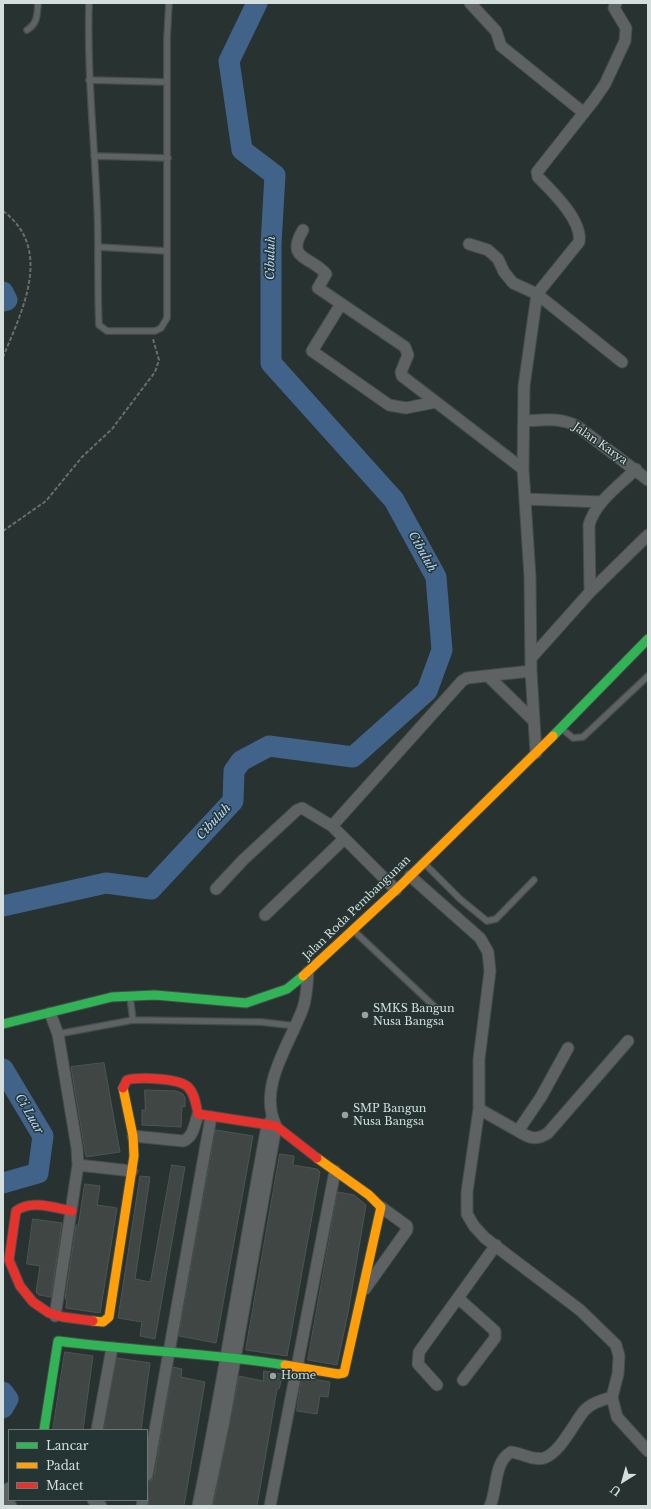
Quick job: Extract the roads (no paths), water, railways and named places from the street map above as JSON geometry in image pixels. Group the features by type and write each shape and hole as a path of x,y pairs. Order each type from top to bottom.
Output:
{"street":[{"path":"470,3 496,31 502,46 584,113"},
{"path":"536,753 532,671 530,577 523,469 524,386 537,294 579,242 580,236 566,206 538,177 537,172 605,84 626,41 627,32 614,8 616,3"},
{"path":"303,230 296,245 297,251 301,256 324,272 325,275 318,288 405,347 408,355 401,372 402,376 523,469"},
{"path":"469,244 488,250 498,259 504,272 513,283 537,294 622,362"},
{"path":"341,304 312,351 389,405 406,408 436,402"},
{"name":"Jalan Karya","path":"524,421 561,419 568,421 636,469 648,480"},
{"path":"590,592 589,525 591,518 602,502 636,469"},
{"path":"525,500 602,502"},
{"path":"532,657 590,592 648,535"},
{"name":"Jalan Roda Pembangunan","path":"3,1024 101,1000 130,996 155,995 246,1003 259,1000 287,989 308,972 396,890 536,753 648,639"},
{"path":"332,826 462,681 467,678 532,671"},
{"path":"488,676 534,721"},
{"path":"216,889 243,860 300,808 306,809 332,826 396,890"},
{"path":"265,915 344,839"},
{"path":"410,876 480,938 488,952 490,971 479,1059 479,1108 467,1192 467,1214 474,1226 485,1238 580,1310 616,1345 620,1356 618,1374 612,1397 617,1416 648,1451"},
{"path":"206,1506 230,1357 272,1123 271,1097 277,1067 296,1026 307,996 308,972"},
{"path":"50,1013 58,1034 78,1165 55,1316"},
{"path":"479,1108 518,1132 533,1139 537,1139 548,1133 628,1041"},
{"path":"518,1132 541,1097 568,1048"},
{"path":"72,1211 23,1205 16,1211 9,1258 11,1269 24,1291 36,1304 55,1316 103,1322 109,1317 132,1171 133,1136 122,1089 123,1084 131,1078 138,1077 182,1083 193,1093 198,1114 188,1139 183,1141 133,1136"},
{"path":"198,1114 211,1117 272,1123 298,1145 369,1196 407,1226 407,1230 363,1291"},
{"path":"148,1469 211,1117"},
{"path":"78,1165 132,1171"},
{"path":"270,1506 335,1171"},
{"path":"44,1429 58,1341 112,1348 230,1357 338,1374 344,1373 381,1207"},
{"path":"437,1384 421,1369 418,1364 419,1352 496,1245"},
{"path":"458,1298 495,1331 495,1338 463,1380"},
{"path":"96,1429 112,1348"},
{"path":"198,1506 230,1357"},
{"path":"490,1506 497,1476 506,1455 511,1452 538,1459 545,1458 552,1454 572,1430 585,1410 595,1403 612,1397"},
{"path":"3,1499 11,1506"}],"lane":[{"path":"27,30 33,26 37,20 38,3"},
{"path":"89,3 89,80 98,247 97,288 99,325 107,331 155,332 161,328 167,318 167,82 169,3"},
{"path":"89,80 167,82"},
{"path":"94,156 168,158"},
{"path":"98,247 167,251"},
{"path":"561,728 572,738 583,737 648,676"},
{"path":"423,862 460,899 487,921 496,919 534,880"},
{"path":"353,930 437,1009"},
{"path":"130,996 133,1020"},
{"path":"58,1034 133,1020 260,1022 296,1026"}],"waterway":[{"name":"Cibuluh","path":"3,906 106,883 151,889 233,801 234,771 241,761 269,746 353,757 427,691 442,650 436,577 394,500 271,363 271,244 275,175 242,150 229,61 257,3"},
{"name":"Ci Luar","path":"3,292 7,300 3,301"},
{"name":"Ci Luar","path":"3,1069 43,1136 38,1173 3,1183"},
{"name":"Ci Luar","path":"3,1392 8,1399 3,1408"}],"place":[{"name":"SMKS Bangun Nusa Bangsa","path":"365,1015"},
{"name":"SMP Bangun Nusa Bangsa","path":"345,1115"},
{"name":"Home","path":"273,1376"}]}
